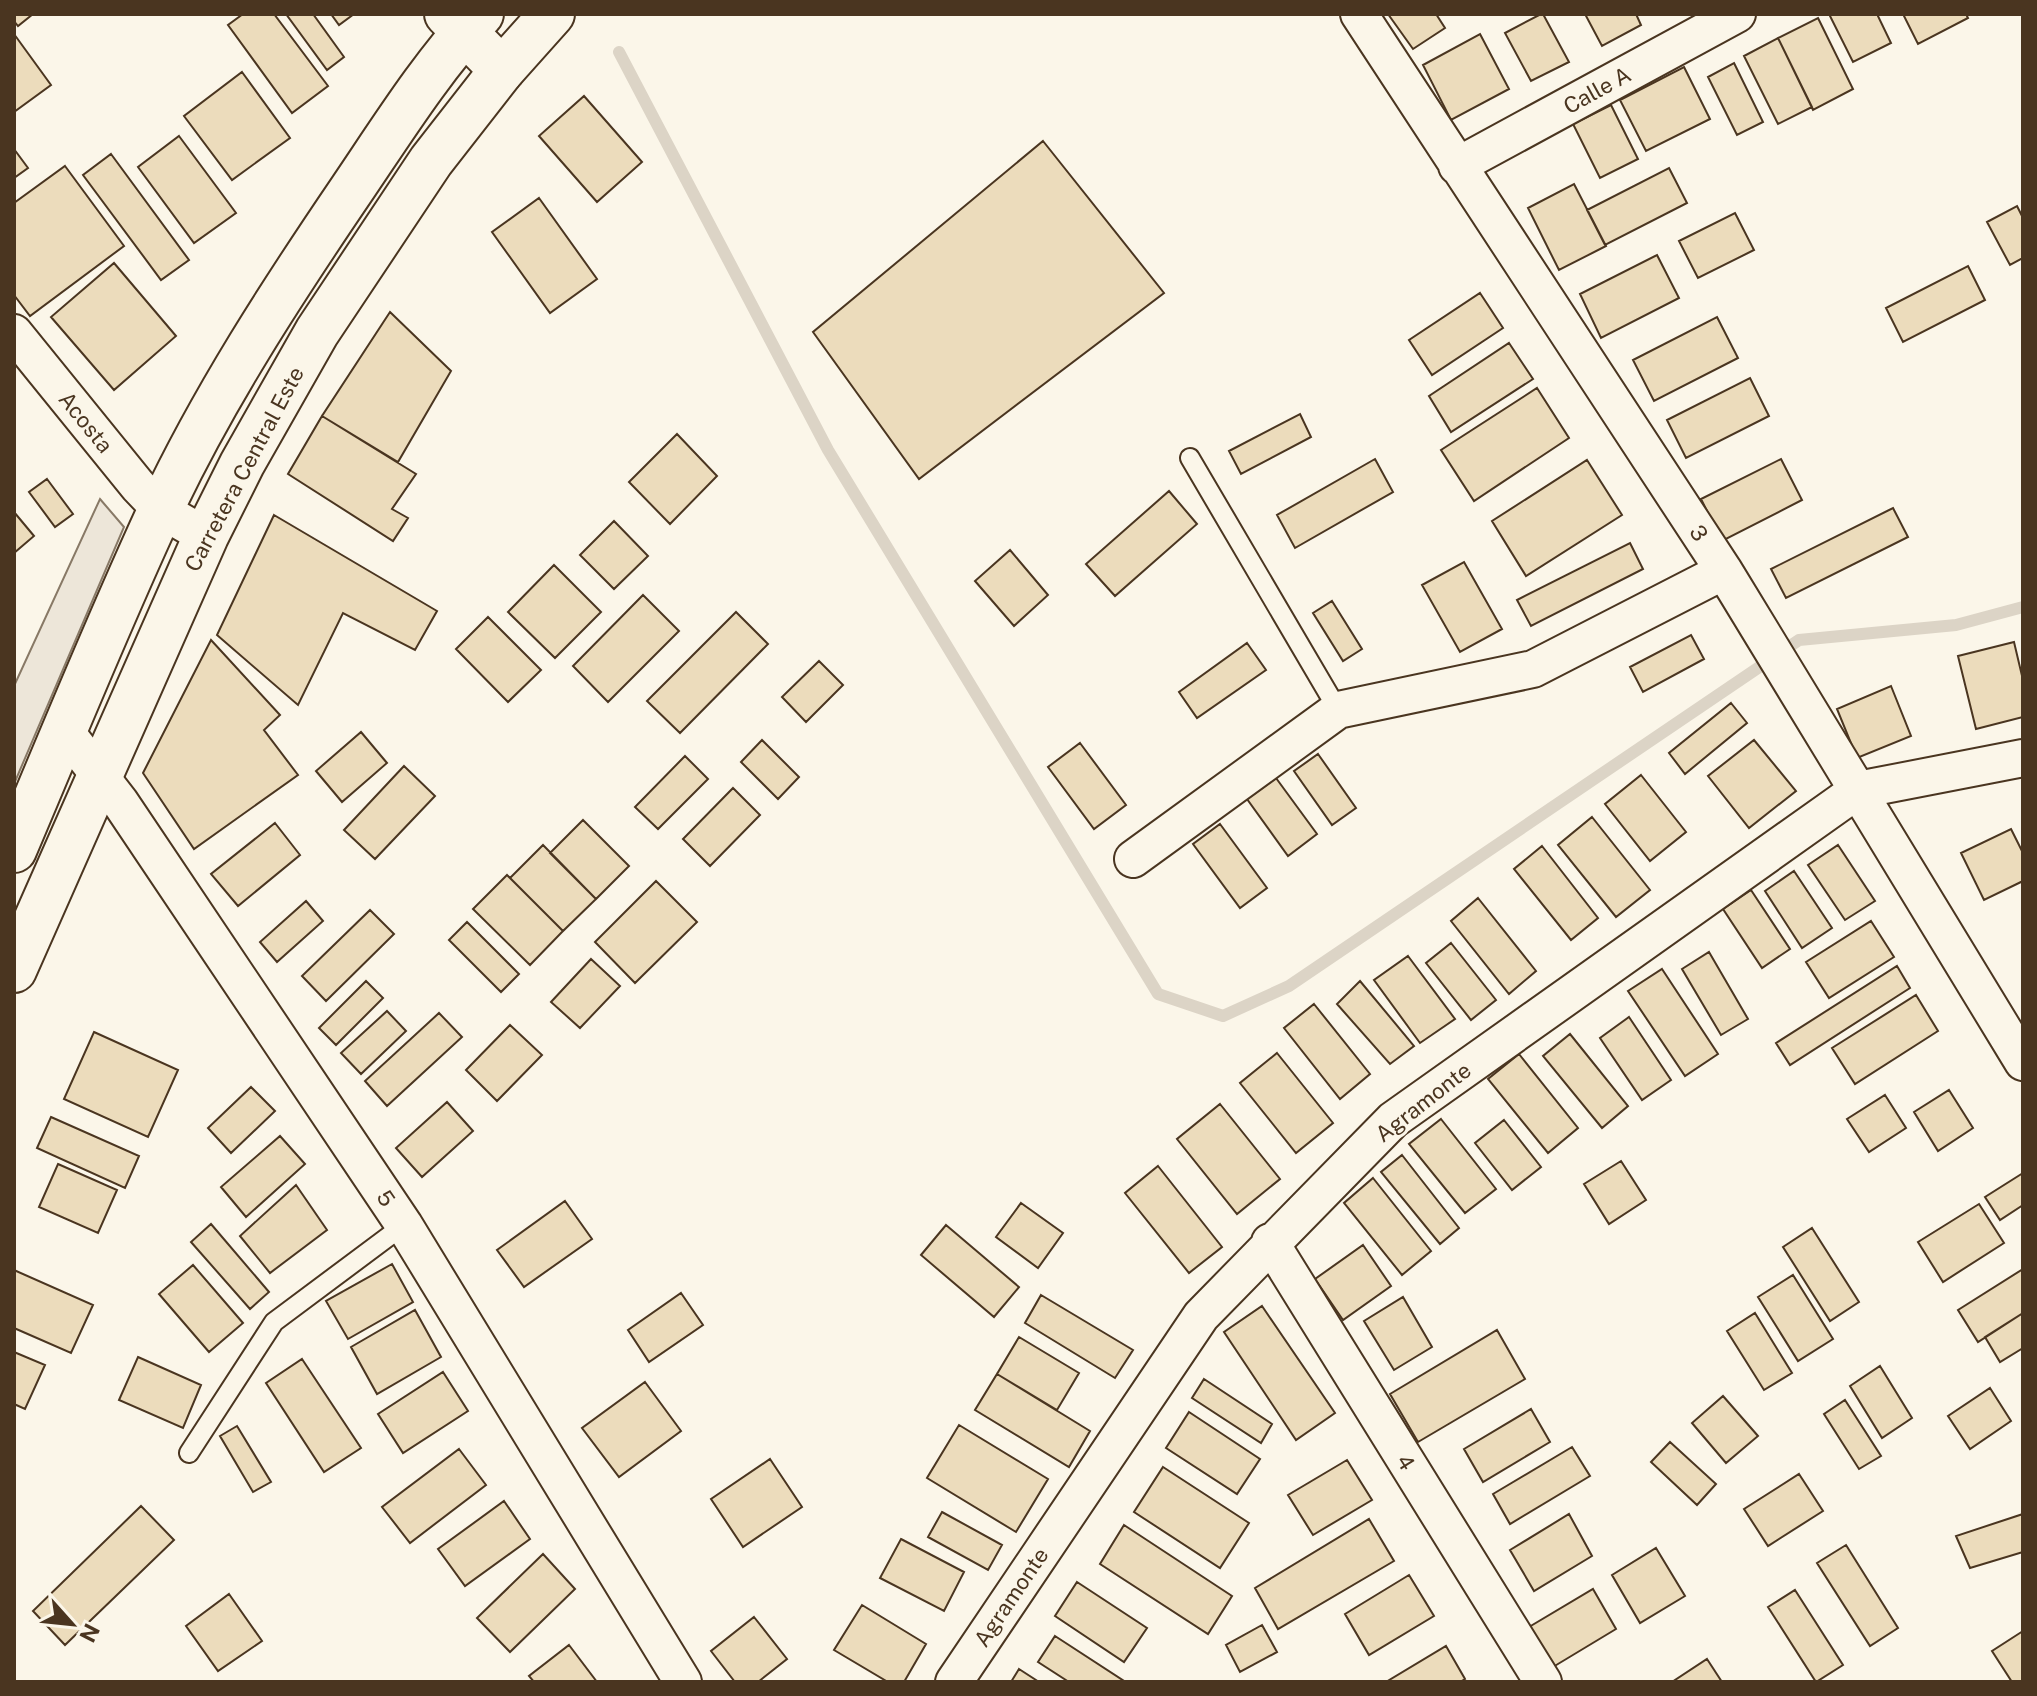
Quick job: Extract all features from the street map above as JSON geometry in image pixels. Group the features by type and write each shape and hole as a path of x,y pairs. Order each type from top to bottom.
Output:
{"main road":[{"name":"Carretera Central Este","path":"15,964 206,536 242,464 317,332 431,161 502,70 552,14"},
{"path":"14,850 161,510 210,415 276,302 464,20 502,70"}],"street":[{"name":"3","path":"1359,14 1724,571 2023,1062"},
{"name":"Calle A","path":"1457,166 1737,14"},
{"name":"Acosta","path":"14,333 138,486 161,510 206,536"},
{"path":"1133,859 1338,710 1533,669 1724,571"},
{"name":"5","path":"65,731 120,802 404,1225 683,1682"},
{"name":"Agramonte","path":"954,1682 1201,1316 1270,1242 1393,1120 1858,790 2023,758"},
{"name":"4","path":"1270,1242 1543,1682"}],"lane":[{"path":"1190,458 1338,710"},
{"path":"189,1453 274,1322 404,1225"}],"shaded area":[{"path":"100,499 124,527 14,784 14,686"}],"building":[{"path":"14,14 33,14 18,26"},
{"path":"243,14 274,14 328,86 292,113 228,25"},
{"path":"286,14 313,14 344,57 327,70"},
{"path":"331,14 354,14 339,25"},
{"path":"1388,14 1436,14 1445,28 1413,49"},
{"path":"1541,14 1569,62 1531,81 1505,33"},
{"path":"1585,14 1636,14 1641,25 1602,46"},
{"path":"1829,14 1877,14 1891,43 1853,62"},
{"path":"1903,14 1966,14 1968,18 1918,44"},
{"path":"1818,18 1853,89 1813,110 1778,38"},
{"path":"14,34 51,85 14,112"},
{"path":"1480,34 1509,89 1451,120 1423,65"},
{"path":"1778,38 1812,107 1778,124 1744,56"},
{"path":"1734,63 1763,122 1737,135 1708,77"},
{"path":"1684,67 1710,119 1646,151 1620,100"},
{"path":"242,72 290,138 232,180 184,116"},
{"path":"584,96 642,162 597,202 539,136"},
{"path":"1611,105 1638,159 1600,178 1573,124"},
{"path":"179,136 236,213 194,243 138,167"},
{"path":"1043,141 1164,293 919,479 813,332"},
{"path":"14,149 28,168 14,178"},
{"path":"111,154 189,260 161,280 83,175"},
{"path":"65,166 124,246 30,316 14,295 14,203"},
{"path":"1669,168 1687,203 1605,245 1587,210"},
{"path":"1574,184 1606,246 1559,270 1528,208"},
{"path":"539,198 597,279 550,313 492,232"},
{"path":"2017,206 2023,218 2023,258 2010,265 1987,222"},
{"path":"1735,213 1754,250 1698,278 1679,241"},
{"path":"1657,255 1679,298 1601,338 1580,294"},
{"path":"114,263 176,336 114,390 51,317"},
{"path":"1968,266 1985,300 1903,342 1886,308"},
{"path":"1480,293 1503,328 1432,375 1409,340"},
{"path":"390,312 451,371 398,462 322,416"},
{"path":"1717,317 1738,358 1654,401 1633,360"},
{"path":"1509,343 1533,379 1451,432 1429,396"},
{"path":"1750,378 1769,416 1686,458 1667,420"},
{"path":"1537,388 1569,438 1474,501 1441,450"},
{"path":"1300,414 1311,437 1241,474 1229,451"},
{"path":"322,416 416,474 392,509 408,518 393,541 288,474"},
{"path":"677,434 717,476 670,524 629,482"},
{"path":"1375,459 1393,492 1295,548 1277,515"},
{"path":"1781,459 1802,500 1722,541 1701,499"},
{"path":"1587,460 1622,515 1526,576 1492,521"},
{"path":"47,479 73,514 55,527 29,492"},
{"path":"1169,491 1197,524 1115,596 1086,564"},
{"path":"1893,508 1908,537 1786,598 1771,569"},
{"path":"14,512 34,536 14,553"},
{"path":"274,515 437,611 415,650 343,613 298,705 217,635"},
{"path":"614,521 648,556 614,589 580,555"},
{"path":"1630,543 1643,569 1531,626 1517,600"},
{"path":"1010,550 1048,595 1014,626 975,581"},
{"path":"1464,562 1502,629 1460,652 1422,585"},
{"path":"554,565 601,612 555,658 508,612"},
{"path":"643,595 679,631 608,702 573,666"},
{"path":"1332,601 1362,649 1343,661 1313,613"},
{"path":"736,612 768,644 680,733 647,701"},
{"path":"488,617 541,670 508,702 456,649"},
{"path":"1691,635 1704,659 1643,692 1630,667"},
{"path":"211,640 280,715 264,730 298,775 194,849 143,773"},
{"path":"2014,642 2023,680 2023,717 1976,729 1958,656"},
{"path":"1247,643 1266,670 1197,718 1179,692"},
{"path":"819,661 843,685 806,722 782,697"},
{"path":"1891,686 1911,736 1857,758 1837,709"},
{"path":"1731,703 1747,723 1685,774 1669,753"},
{"path":"361,732 387,763 342,802 316,771"},
{"path":"762,740 799,777 778,799 741,762"},
{"path":"1754,740 1796,791 1749,828 1708,776"},
{"path":"1080,743 1126,805 1094,829 1048,767"},
{"path":"1318,754 1356,808 1332,825 1294,771"},
{"path":"685,756 708,779 658,829 635,807"},
{"path":"404,766 435,796 375,859 344,830"},
{"path":"1641,775 1686,832 1650,861 1605,804"},
{"path":"1276,778 1317,834 1288,856 1247,799"},
{"path":"733,788 760,815 710,866 683,839"},
{"path":"1592,817 1650,890 1616,917 1558,845"},
{"path":"583,820 629,866 596,899 550,853"},
{"path":"275,823 300,855 238,906 211,874"},
{"path":"1220,824 1267,888 1240,908 1193,844"},
{"path":"2011,829 2023,853 2023,881 1984,900 1961,853"},
{"path":"543,845 596,899 563,931 510,878"},
{"path":"1838,845 1875,901 1845,920 1808,865"},
{"path":"1542,846 1598,918 1571,940 1514,869"},
{"path":"1794,871 1832,928 1802,948 1765,891"},
{"path":"507,875 563,931 530,965 473,909"},
{"path":"656,881 697,922 635,983 595,942"},
{"path":"1751,890 1790,949 1762,968 1723,909"},
{"path":"1478,898 1536,971 1509,994 1451,921"},
{"path":"306,901 323,921 277,962 260,942"},
{"path":"370,910 394,934 326,1001 302,976"},
{"path":"1871,921 1894,957 1829,998 1806,962"},
{"path":"467,922 519,974 501,992 449,940"},
{"path":"1451,943 1496,1000 1471,1020 1426,963"},
{"path":"1709,952 1748,1019 1721,1035 1682,969"},
{"path":"1408,956 1455,1019 1420,1043 1374,980"},
{"path":"591,959 620,986 580,1028 551,1002"},
{"path":"1897,966 1910,988 1790,1065 1776,1043"},
{"path":"1662,969 1718,1054 1685,1076 1628,991"},
{"path":"366,981 383,998 336,1045 319,1028"},
{"path":"1360,981 1414,1046 1390,1064 1337,1004"},
{"path":"1916,995 1938,1031 1855,1084 1832,1048"},
{"path":"1314,1004 1370,1074 1340,1099 1284,1028"},
{"path":"387,1011 406,1031 361,1074 341,1053"},
{"path":"439,1013 462,1037 387,1106 365,1081"},
{"path":"1629,1017 1671,1080 1642,1100 1600,1038"},
{"path":"510,1025 542,1055 497,1101 466,1070"},
{"path":"94,1032 178,1070 148,1137 64,1099"},
{"path":"1570,1034 1628,1106 1602,1128 1543,1056"},
{"path":"1277,1053 1333,1123 1296,1153 1240,1083"},
{"path":"1519,1054 1578,1128 1548,1153 1488,1079"},
{"path":"251,1087 275,1111 231,1153 208,1128"},
{"path":"1949,1090 1973,1128 1938,1151 1914,1112"},
{"path":"1885,1095 1906,1128 1869,1152 1847,1119"},
{"path":"447,1102 473,1131 422,1177 396,1148"},
{"path":"1220,1104 1280,1179 1237,1214 1177,1139"},
{"path":"51,1117 139,1156 125,1188 37,1148"},
{"path":"1441,1119 1496,1189 1465,1213 1409,1144"},
{"path":"1504,1120 1541,1167 1512,1190 1475,1143"},
{"path":"280,1136 305,1164 246,1217 221,1187"},
{"path":"1402,1155 1459,1228 1440,1244 1381,1172"},
{"path":"1621,1161 1646,1200 1609,1224 1584,1184"},
{"path":"58,1164 117,1190 98,1233 39,1207"},
{"path":"1158,1166 1222,1247 1189,1273 1125,1193"},
{"path":"2023,1173 2023,1205 2000,1220 1985,1197"},
{"path":"1373,1178 1431,1251 1402,1275 1344,1203"},
{"path":"296,1185 327,1230 270,1273 240,1236"},
{"path":"565,1201 592,1239 524,1287 497,1250"},
{"path":"1021,1203 1063,1233 1038,1268 996,1237"},
{"path":"1979,1204 2004,1243 1943,1282 1918,1242"},
{"path":"211,1224 269,1292 250,1309 191,1242"},
{"path":"946,1225 1019,1287 994,1317 921,1255"},
{"path":"1812,1228 1859,1302 1830,1321 1783,1247"},
{"path":"1363,1245 1391,1286 1343,1320 1315,1279"},
{"path":"392,1264 413,1302 348,1339 326,1301"},
{"path":"193,1265 243,1323 209,1352 159,1294"},
{"path":"2023,1269 2023,1313 1978,1342 1958,1310"},
{"path":"14,1270 93,1305 71,1353 14,1328"},
{"path":"1793,1275 1833,1339 1798,1361 1758,1297"},
{"path":"681,1293 703,1325 649,1362 628,1330"},
{"path":"1041,1295 1133,1350 1115,1378 1025,1323"},
{"path":"1403,1297 1432,1347 1394,1370 1364,1321"},
{"path":"1262,1306 1335,1413 1296,1440 1224,1332"},
{"path":"415,1310 441,1357 377,1394 351,1347"},
{"path":"1755,1313 1792,1373 1764,1390 1727,1331"},
{"path":"2023,1313 2023,1348 2000,1362 1985,1337"},
{"path":"1497,1330 1525,1379 1418,1442 1390,1394"},
{"path":"1019,1337 1079,1373 1057,1410 997,1374"},
{"path":"14,1352 45,1365 25,1409 14,1404"},
{"path":"138,1357 201,1385 183,1428 119,1400"},
{"path":"302,1359 361,1448 324,1472 266,1383"},
{"path":"1880,1366 1912,1418 1882,1438 1850,1386"},
{"path":"443,1372 468,1411 403,1453 378,1414"},
{"path":"997,1374 1090,1431 1069,1467 975,1410"},
{"path":"1204,1379 1272,1424 1261,1443 1192,1398"},
{"path":"645,1382 681,1431 619,1477 582,1428"},
{"path":"1990,1388 2011,1421 1970,1449 1948,1416"},
{"path":"1723,1396 1758,1436 1726,1463 1692,1423"},
{"path":"1845,1400 1881,1456 1859,1469 1824,1414"},
{"path":"1531,1409 1550,1442 1483,1482 1464,1449"},
{"path":"1189,1412 1260,1459 1237,1494 1166,1448"},
{"path":"959,1425 1048,1479 1016,1532 927,1478"},
{"path":"237,1426 271,1482 253,1492 220,1436"},
{"path":"1670,1442 1716,1484 1697,1505 1651,1462"},
{"path":"1572,1447 1590,1476 1510,1524 1493,1494"},
{"path":"459,1449 486,1485 410,1543 382,1507"},
{"path":"770,1459 802,1507 743,1547 711,1499"},
{"path":"1347,1460 1372,1500 1313,1535 1288,1495"},
{"path":"1163,1467 1249,1523 1220,1568 1134,1512"},
{"path":"1799,1474 1823,1511 1768,1546 1744,1509"},
{"path":"504,1501 530,1539 465,1586 438,1549"},
{"path":"141,1506 174,1540 65,1645 33,1611"},
{"path":"942,1512 1002,1545 988,1570 928,1537"},
{"path":"1569,1514 1592,1556 1534,1591 1510,1550"},
{"path":"2023,1514 2023,1552 1970,1568 1956,1536"},
{"path":"1369,1519 1394,1561 1278,1629 1255,1588"},
{"path":"1124,1525 1232,1596 1208,1634 1100,1564"},
{"path":"901,1539 964,1572 944,1611 880,1578"},
{"path":"1846,1545 1898,1628 1870,1646 1817,1563"},
{"path":"1656,1548 1685,1596 1640,1623 1612,1575"},
{"path":"543,1554 575,1589 510,1652 477,1618"},
{"path":"1409,1575 1434,1616 1369,1655 1345,1614"},
{"path":"1077,1582 1147,1628 1124,1662 1055,1616"},
{"path":"1593,1589 1616,1629 1553,1667 1529,1627"},
{"path":"1795,1590 1843,1665 1816,1682 1768,1607"},
{"path":"229,1594 262,1641 218,1671 186,1626"},
{"path":"862,1605 926,1644 904,1682 888,1682 834,1650"},
{"path":"754,1617 787,1659 758,1682 735,1682 711,1651"},
{"path":"1262,1625 1277,1652 1240,1672 1226,1645"},
{"path":"2023,1631 2023,1682 2012,1682 1992,1651"},
{"path":"1055,1636 1124,1681 1069,1682 1038,1662"},
{"path":"569,1645 597,1682 534,1682 529,1676"},
{"path":"1446,1646 1465,1679 1460,1682 1386,1682"},
{"path":"1707,1659 1722,1682 1672,1682"},
{"path":"1019,1669 1039,1682 1011,1682"}],"waterway":[{"path":"619,52 828,450 1158,994 1223,1016 1289,986 1799,640 1956,625 2023,607"}]}
